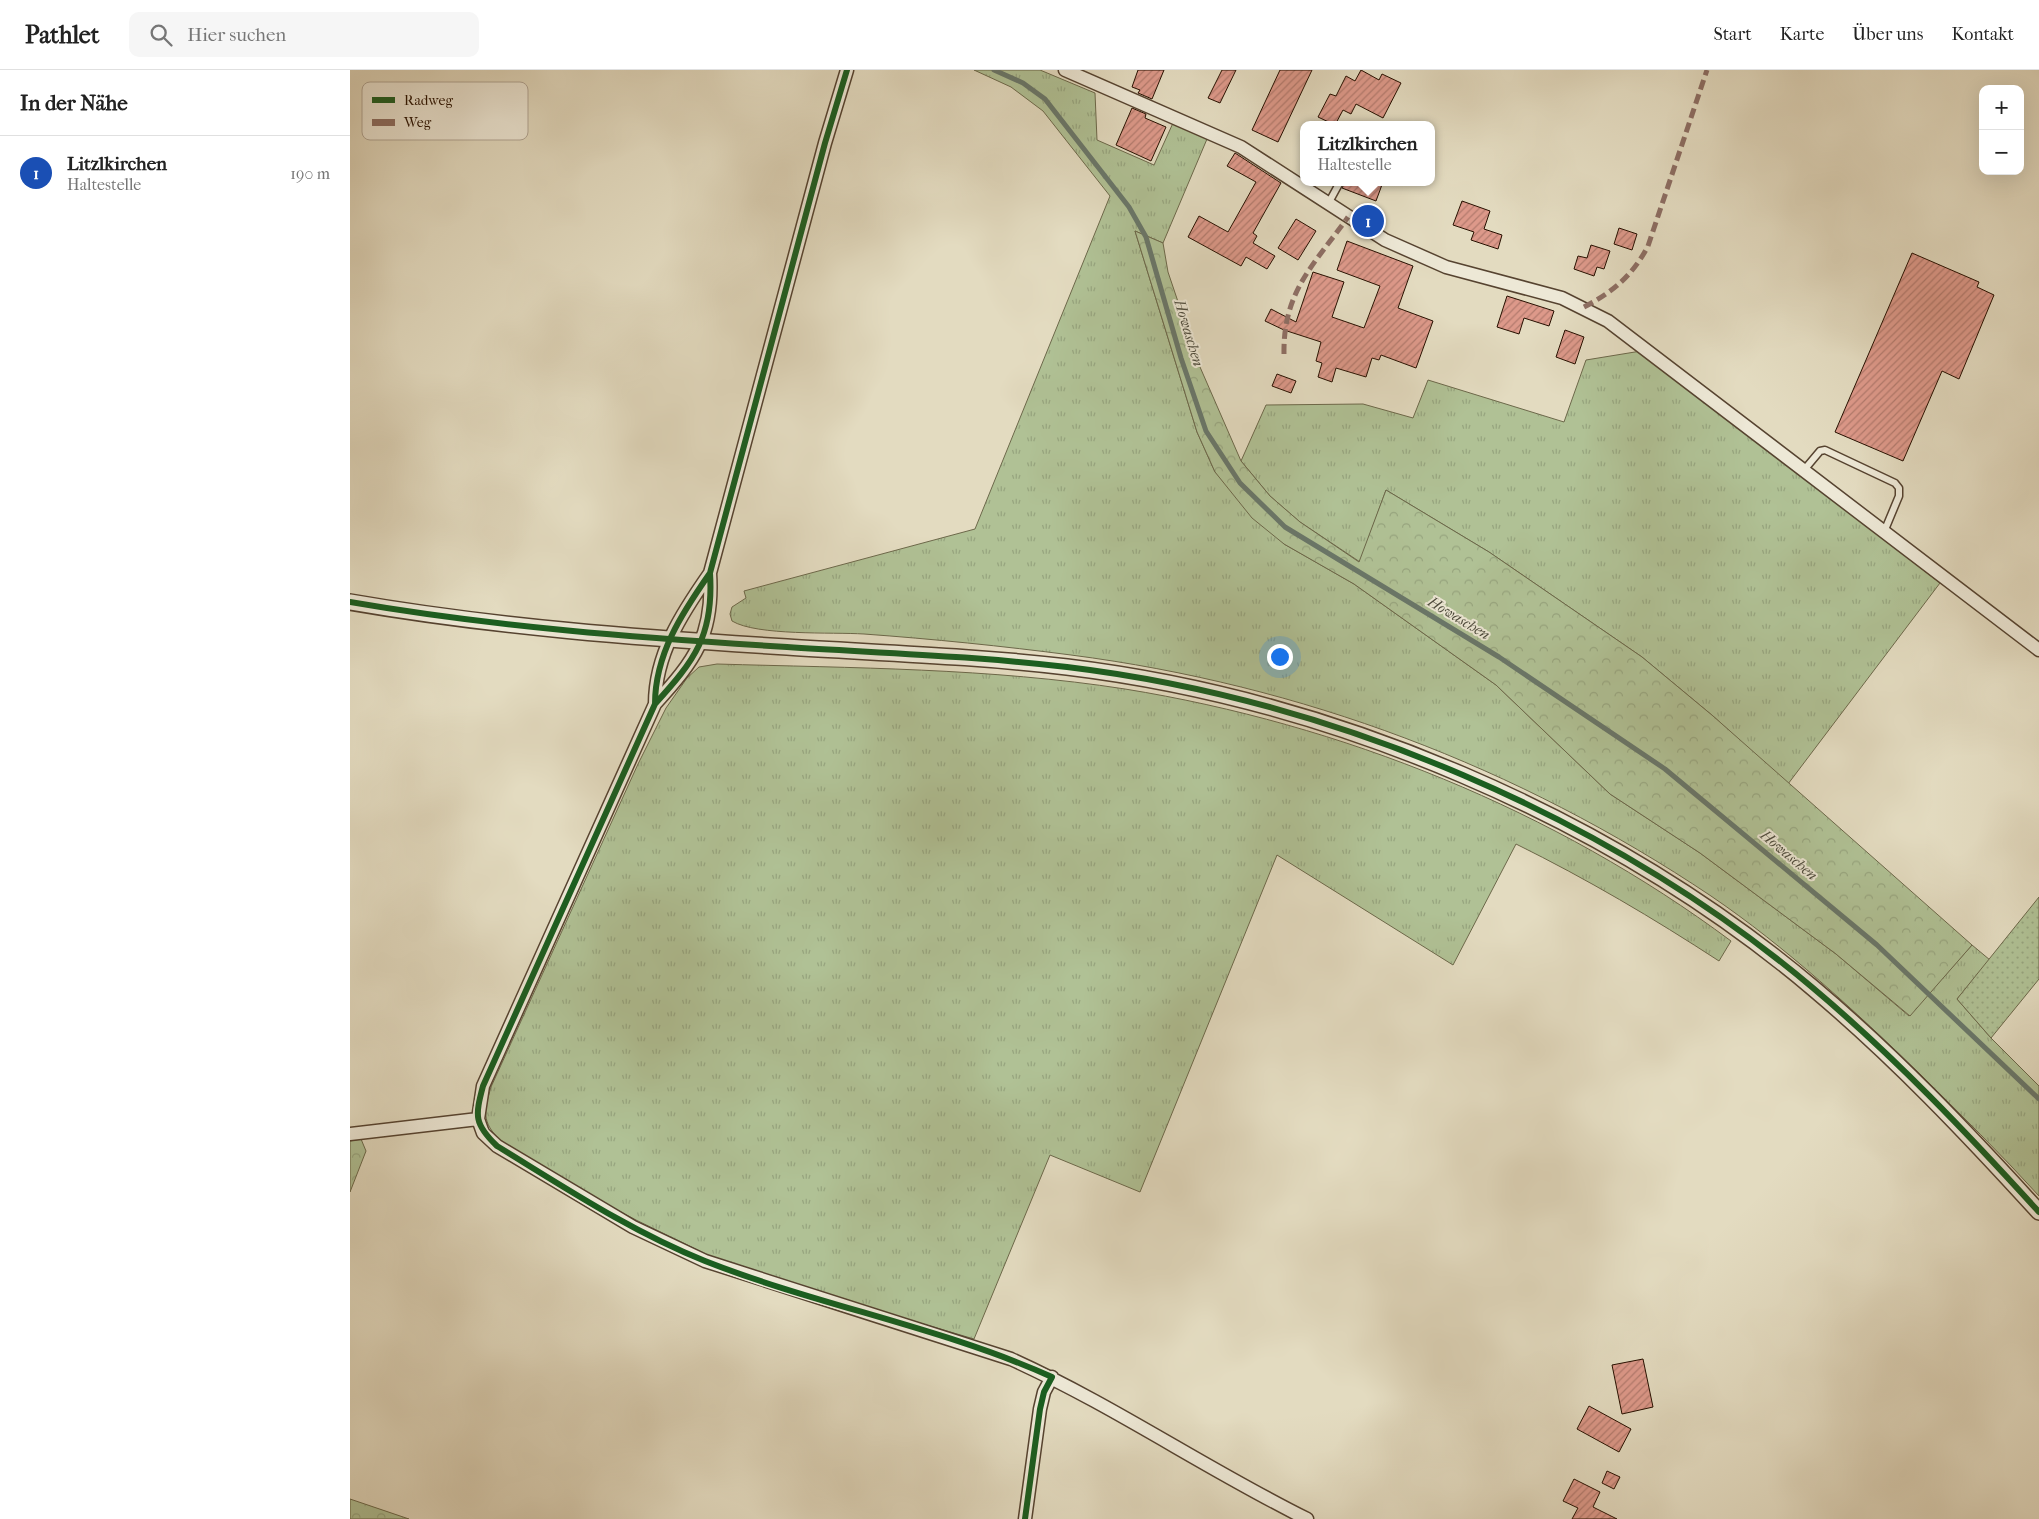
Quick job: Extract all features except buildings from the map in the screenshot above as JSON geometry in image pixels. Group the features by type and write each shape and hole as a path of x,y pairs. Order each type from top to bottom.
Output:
{"street":[{"path":"655,704 655,685 670,639 682,615 710,573 825,143 847,70"},
{"path":"1065,70 1241,147 1300,186"},
{"path":"1301,186 1385,240 1422,257 1446,266 1562,298 1584,307 1608,321 2039,650"},
{"path":"710,573 712,597 703,641 671,687 655,704 484,1086 478,1118 482,1133 497,1146 633,1227 705,1261 824,1300 973,1345 1011,1359 1052,1377 1213,1469 1307,1519"},
{"path":"350,602 515,626 670,639 954,656 1070,667 1192,688 1309,717 1450,770 1519,801 1640,866 1700,904 1749,938 1812,987 1891,1057 2039,1212"},
{"path":"350,1134 478,1118"},
{"path":"1026,1519 1040,1409 1044,1392 1052,1377"}],"lane":[{"path":"1328,204 1338,186"},
{"path":"1804,470 1820,451 1825,450 1895,483 1899,488 1899,496 1884,532"}],"green space":[{"path":"974,70 1040,70 1095,93 1097,140 1154,165 1173,123 1207,139 1163,243 1135,231 1197,432 1215,472 1284,544 1354,584 1496,685 1610,794 1700,853 1836,954 1909,1016 1972,945 1990,960 1957,999 1991,1038 2039,1086 2039,1196 1980,1134 1895,1050 1819,980 1766,936 1711,896 1637,850 1562,808 1484,771 1405,738 1324,710 1241,687 1157,669 1071,655 968,643 864,634 776,631 744,626 732,621 730,614 732,607 746,598 744,591 975,529 1110,196 1043,111 1011,87"},
{"path":"1135,231 1163,243 1168,272 1200,367 1241,461 1270,496 1300,522 1359,562 1386,490 1489,552 1642,657 1713,716 1972,945 1910,1016 1836,954 1700,853 1610,794 1496,685 1354,584 1284,544 1252,518 1215,472 1197,432"},
{"path":"1641,351 1940,583 1788,784 1713,716 1642,657 1489,552 1386,490 1360,562 1300,522 1270,496 1241,461 1266,405 1363,404 1413,418 1428,380 1564,422 1586,360"},
{"path":"717,664 921,670 1074,682 1125,689 1206,705 1286,725 1366,750 1443,779 1519,813 1593,851 1663,894 1731,941 1719,961 1619,900 1516,844 1453,965 1277,855 1140,1192 1050,1155 974,1339 842,1300 710,1256 591,1196 501,1141 487,1122 486,1110 491,1087 638,764 666,708 687,678 699,667"},
{"path":"2039,897 2039,979 1991,1038 1957,999"},
{"path":"361,1139 366,1151 350,1192 350,1141"},
{"path":"350,1499 409,1519 350,1519"}],"waterway":[{"name":"Howaschen","path":"994,70 1023,83 1045,99 1129,207 1146,237 1181,358 1206,431 1240,483 1285,527 1499,657 1665,769 1877,945 2039,1099"}],"marked path":[{"path":"1584,307 1621,282 1636,266 1648,246 1707,70"},
{"path":"1284,354 1285,332 1295,296 1313,265 1348,217"}],"cycle path":[{"path":"655,704 656,686 665,651 680,619 710,573 825,143 847,70"},
{"path":"710,573 709,613 699,645 681,674 655,704 483,1086 478,1119 484,1132 497,1146 573,1193 651,1237 705,1261 748,1277 967,1344 1052,1377 1044,1392 1040,1409 1025,1519"},
{"path":"350,602 513,625 623,635 732,644 962,657 1067,667 1167,683 1267,706 1366,737 1463,775 1557,819 1648,870 1733,926 1813,988 1873,1041 1958,1125 2039,1212"}],"place":[{"name":"Litzlkirchen","path":"1368,221"}]}
